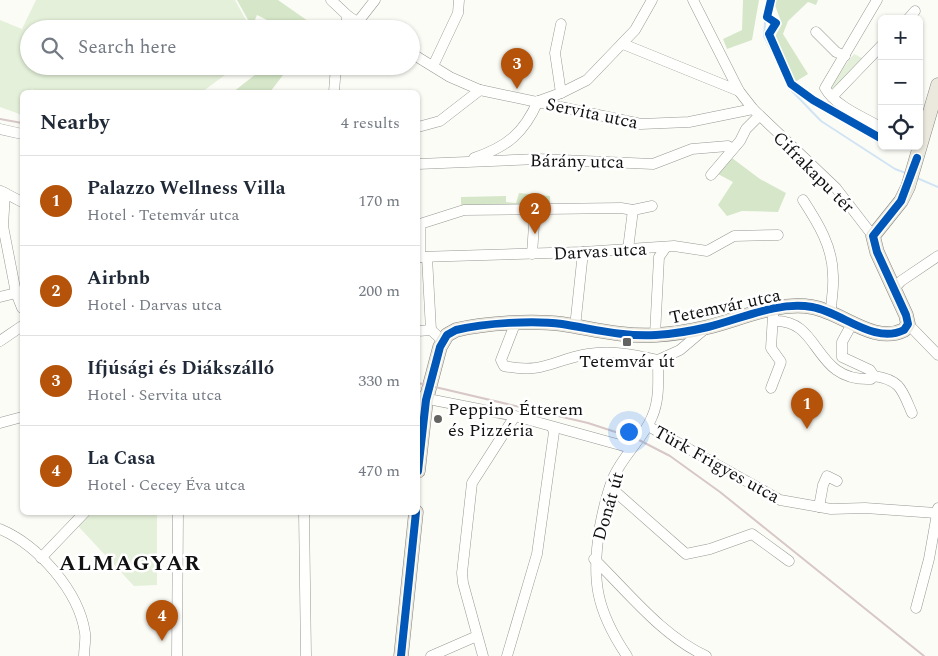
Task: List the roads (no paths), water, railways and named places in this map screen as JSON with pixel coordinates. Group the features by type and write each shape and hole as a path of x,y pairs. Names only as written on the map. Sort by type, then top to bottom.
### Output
{"main road":[{"path":"923,130 938,85"},
{"path":"908,324 906,315 893,290 874,243 873,236 901,201 914,169 917,150"},
{"name":"Tetemvár utca","path":"443,341 451,333 462,329 548,323 631,336 655,335 773,315 794,306 811,307 831,312 882,334 899,332 908,324"},
{"path":"420,434 422,398 443,341"},
{"path":"400,656 416,515"}],"street":[{"path":"331,0 353,20"},
{"path":"359,20 375,0"},
{"path":"433,66 458,13 459,0"},
{"path":"466,161 499,146 519,133 529,120 538,101 561,93 587,80 635,30 652,0"},
{"name":"Cifrakapu tér","path":"693,0 739,91 758,115 836,188 873,236"},
{"path":"877,0 825,88 832,97 878,126"},
{"path":"347,20 348,16"},
{"path":"561,24 555,52 561,93"},
{"path":"816,32 836,52 845,56"},
{"path":"623,44 739,91"},
{"path":"832,97 878,49"},
{"name":"Servita utca","path":"420,58 480,90 641,124 689,122 758,115"},
{"path":"334,90 335,75"},
{"path":"420,126 440,121 480,90"},
{"path":"711,175 740,141 746,129 758,115"},
{"path":"0,128 20,133"},
{"name":"Bárány utca","path":"420,164 466,161 576,160 653,164 692,149 728,146 732,149"},
{"path":"20,201 2,192 3,226 16,293 20,303"},
{"path":"803,200 822,228 831,256 833,276 831,312"},
{"path":"443,341 431,330 420,224 464,210 621,208 633,210 652,206"},
{"path":"532,254 535,210"},
{"path":"628,249 633,210"},
{"name":"Darvas utca","path":"422,257 583,252 666,247 688,247 707,251 734,236 778,235"},
{"path":"655,335 660,258 666,247"},
{"path":"575,327 583,252"},
{"path":"893,290 902,281 938,256"},
{"path":"0,297 16,293"},
{"path":"773,315 799,326 811,339 821,357 833,369 863,380 871,379 874,376 888,378 899,385 912,413"},
{"name":"Tetemvár utca","path":"771,388 781,362 771,348 773,315"},
{"path":"852,322 842,342 842,357 870,370 874,376"},
{"path":"516,324 501,360 504,366 531,370 548,367 575,357 615,352 658,360"},
{"path":"908,324 938,355"},
{"path":"0,341 20,327"},
{"name":"Tetemvár utca","path":"658,360 680,350 707,327"},
{"path":"420,331 431,330"},
{"name":"Donát út","path":"626,656 607,625 602,610 596,584 594,558 610,487 631,448 648,426 654,410 658,391 658,360"},
{"path":"422,398 515,416 631,448"},
{"path":"483,656 462,573 472,483 515,416"},
{"path":"0,423 20,418"},
{"name":"Türk Frigyes utca","path":"648,426 780,500 819,507 937,510"},
{"path":"507,656 536,554 554,432 552,427"},
{"path":"819,507 823,485 827,476 837,481"},
{"path":"610,487 686,554 710,549 752,534 789,561"},
{"path":"916,608 929,559 937,510"},
{"path":"42,558 82,515"},
{"path":"177,656 178,515"},
{"path":"304,515 306,656"},
{"path":"0,529 10,533 42,558 61,578 74,600 84,632 84,656"},
{"path":"594,558 661,625 687,647 706,656"},
{"path":"929,559 938,565"},
{"path":"431,656 477,636"}],"waterway":[{"path":"767,0 764,36 792,91 821,121 895,169 906,173"},
{"path":"917,178 938,187"}],"railway":[{"path":"0,119 20,123"},
{"path":"420,383 588,423 637,439 670,456 720,492 924,656"}],"place":[{"name":"Ifjúsági és Diákszálló","path":"517,89"},
{"name":"Airbnb","path":"535,234"},
{"name":"Tetemvár út","path":"627,342"},
{"name":"Peppino Étterem és Pizzéria","path":"438,419"},
{"name":"Palazzo Wellness Villa","path":"807,429"},
{"name":"La Casa","path":"162,641"}],"district":[{"name":"ALMAGYAR","path":"130,562"}]}
